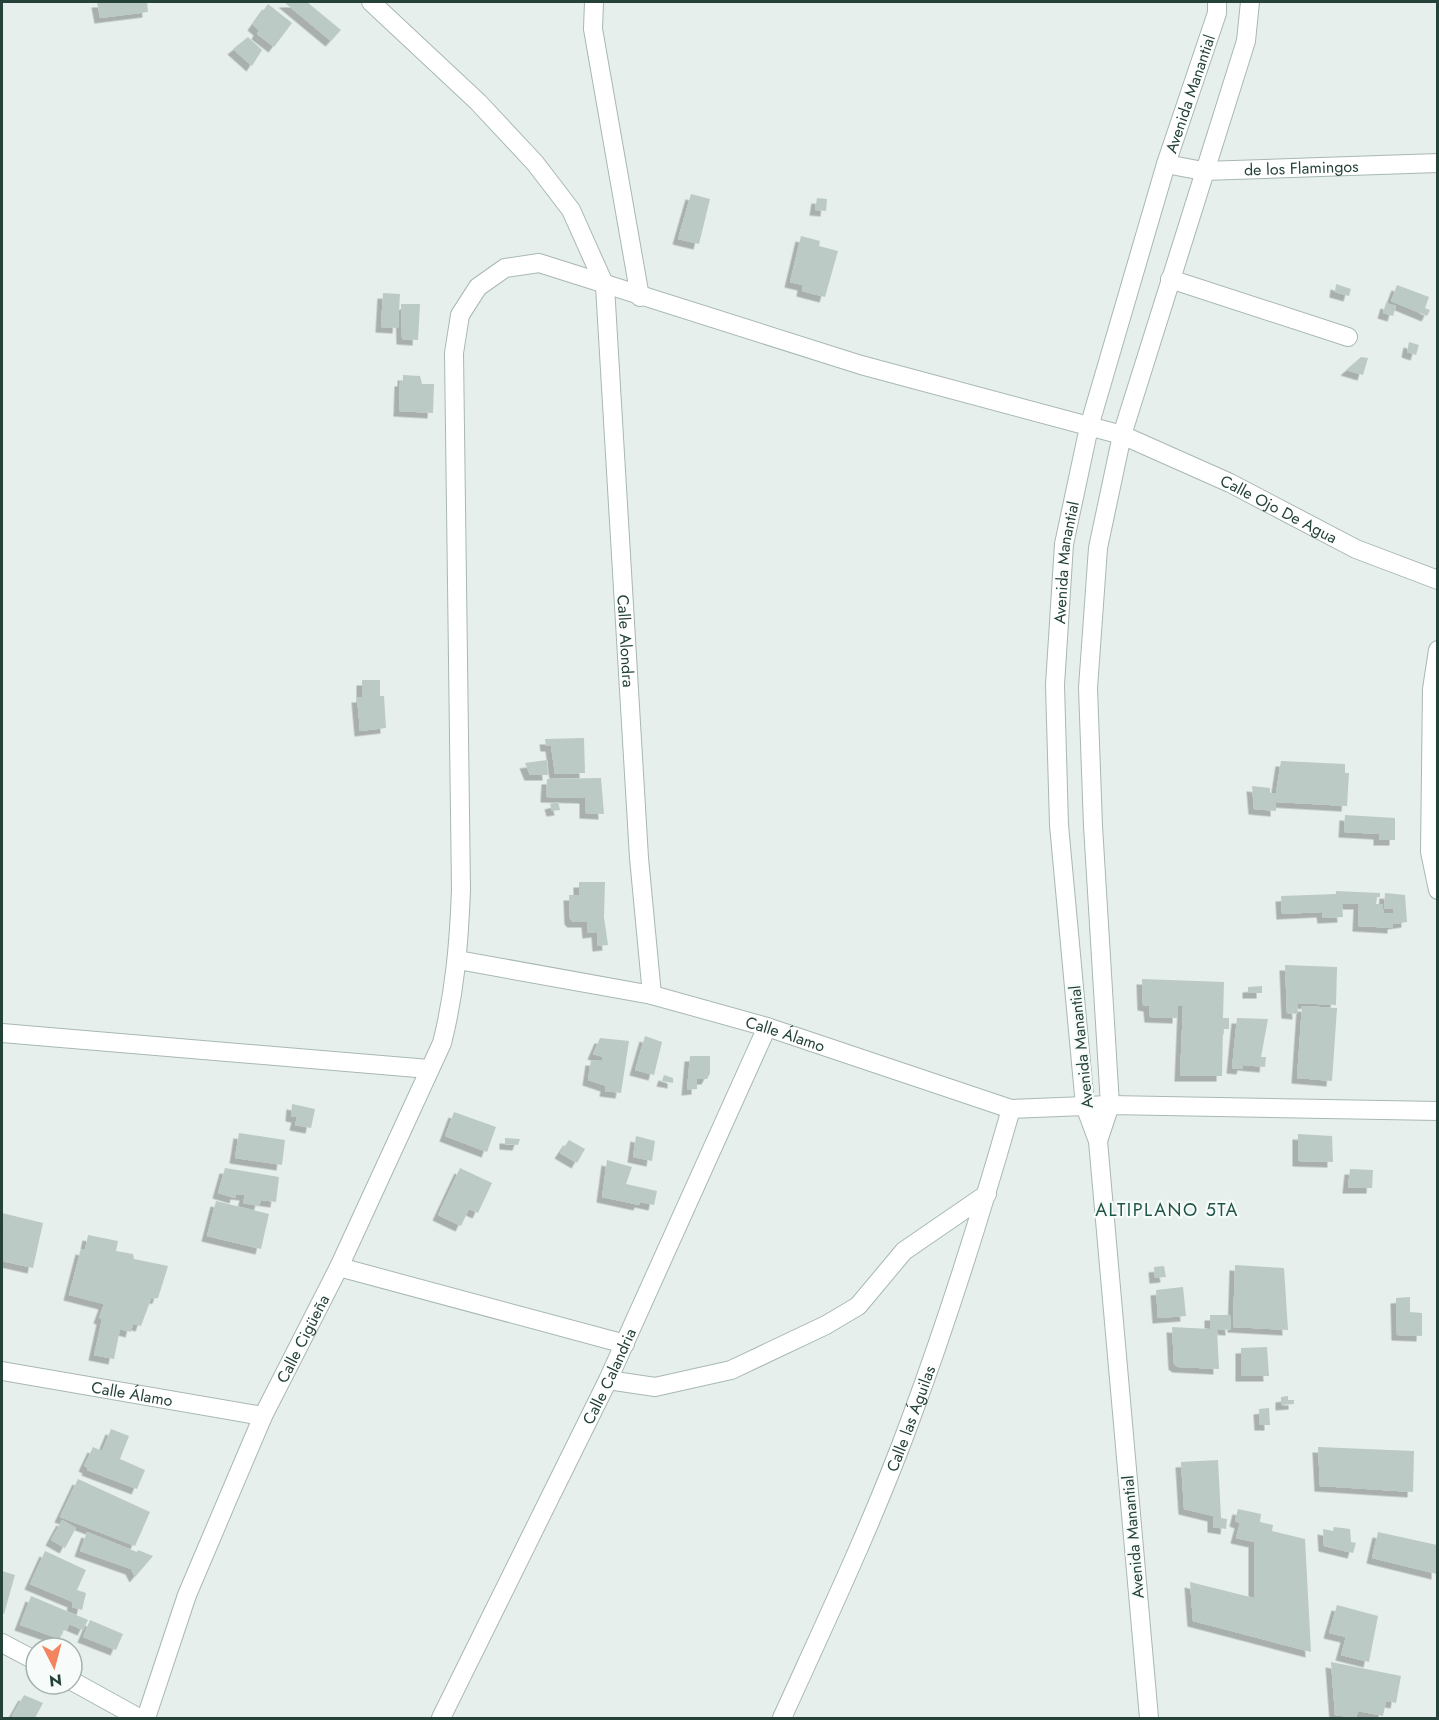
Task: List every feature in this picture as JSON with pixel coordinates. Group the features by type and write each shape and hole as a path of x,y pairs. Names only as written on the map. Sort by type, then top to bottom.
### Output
{"street":[{"path":"371,2 478,102 535,163 571,210 605,286"},
{"path":"594,2 593,29 640,297"},
{"name":"Avenida Manantial","path":"1149,1719 1098,1141 1085,1106 1059,825 1055,685 1064,544 1089,427 1166,164 1217,13 1217,2"},
{"name":"Avenida Manantial","path":"1098,1141 1110,1105 1093,826 1088,688 1098,548 1122,435 1203,171 1246,41 1250,2"},
{"name":"de los Flamingos","path":"1166,164 1203,171 1437,163"},
{"name":"Calle Cigüeña","path":"146,1719 187,1595 263,1416 339,1267 442,1043 452,1006 458,960 461,890 457,758 458,505 454,353 460,315 478,287 505,268 539,263 605,286"},
{"path":"1170,279 1348,337"},
{"name":"Calle Ojo De Agua","path":"605,286 861,365 1122,435 1230,483 1356,549 1437,579"},
{"name":"Calle Alondra","path":"605,286 639,858 652,995"},
{"path":"1437,650 1432,689 1430,852 1437,890"},
{"name":"Calle Álamo","path":"458,960 652,995 767,1027 1011,1109 1110,1105 1437,1111"},
{"name":"Calle Calandria","path":"441,1719 625,1344 767,1027"},
{"path":"2,1033 429,1069"},
{"name":"Calle las Águilas","path":"782,1719 910,1422 987,1194 1011,1109"},
{"path":"608,1380 655,1387 731,1370 826,1325 858,1306 904,1251 987,1194"},
{"path":"339,1267 625,1344"},
{"name":"Calle Álamo","path":"2,1371 263,1416"},
{"path":"2,1643 24,1655"},
{"path":"84,1688 139,1719"}],"building":[{"path":"97,2 147,2 148,12 100,18"},
{"path":"284,2 307,2 341,30 331,41"},
{"path":"268,4 292,23 274,47 257,34 259,30 253,25"},
{"path":"248,37 262,50 252,66 233,49"},
{"path":"691,194 710,199 699,244 678,239"},
{"path":"817,198 827,199 826,211 815,210"},
{"path":"801,236 820,241 819,246 838,251 825,297 802,291 803,285 790,282"},
{"path":"1336,284 1351,289 1349,296 1335,292"},
{"path":"1397,285 1429,297 1425,308 1430,310 1427,316 1391,301"},
{"path":"383,293 400,294 398,328 381,327"},
{"path":"1386,303 1396,306 1393,316 1383,313"},
{"path":"401,304 420,304 418,340 402,339"},
{"path":"1409,342 1419,345 1416,355 1407,352"},
{"path":"1361,357 1368,358 1363,375 1346,370"},
{"path":"403,375 420,376 422,384 434,384 433,413 399,411 400,381 403,381"},
{"path":"362,680 380,680 380,696 384,696 386,728 360,731 357,697 362,697"},
{"path":"584,738 585,773 555,774 551,746 546,746 545,739"},
{"path":"547,760 548,775 530,775 525,763"},
{"path":"1281,761 1345,764 1345,773 1349,773 1347,806 1276,802 1276,811 1254,809 1252,786 1270,788 1270,793 1276,793"},
{"path":"601,778 604,814 585,813 585,798 546,797 547,779"},
{"path":"558,802 560,810 552,811 550,804"},
{"path":"1345,815 1395,818 1395,840 1379,840 1379,834 1344,832"},
{"path":"579,882 605,882 604,917 608,945 598,946 597,932 588,933 587,922 573,922 570,919 569,895 579,895"},
{"path":"1336,891 1380,893 1376,904 1382,904 1384,913 1393,914 1393,909 1384,909 1385,893 1405,895 1407,922 1393,924 1393,928 1358,926 1359,904 1342,904 1343,917 1323,918 1322,912 1282,914 1281,896 1336,894"},
{"path":"1285,965 1337,967 1336,1005 1297,1003 1298,1014 1287,1013"},
{"path":"1142,979 1224,982 1223,1018 1229,1018 1229,1029 1223,1029 1222,1076 1180,1076 1183,1006 1178,1006 1178,1018 1150,1017 1149,1006 1143,1005"},
{"path":"1262,986 1262,993 1248,993 1248,987"},
{"path":"1302,1006 1337,1008 1332,1081 1297,1078"},
{"path":"1237,1018 1268,1019 1261,1057 1266,1057 1265,1067 1243,1065 1242,1069 1232,1068"},
{"path":"645,1036 662,1042 654,1075 635,1070"},
{"path":"600,1038 629,1041 621,1093 605,1091 606,1086 588,1080 591,1060 602,1061 603,1057 593,1054"},
{"path":"690,1056 710,1056 710,1073 707,1079 697,1079 697,1089 687,1090"},
{"path":"664,1075 673,1078 673,1083 662,1081"},
{"path":"292,1104 315,1109 311,1128 295,1125 297,1117 291,1116"},
{"path":"454,1112 496,1127 487,1152 445,1136"},
{"path":"239,1133 285,1140 282,1165 235,1158"},
{"path":"1298,1134 1332,1136 1333,1162 1298,1161"},
{"path":"636,1136 655,1141 652,1161 633,1157"},
{"path":"505,1138 520,1139 518,1145 505,1144"},
{"path":"569,1140 585,1149 577,1163 560,1153"},
{"path":"607,1160 632,1167 626,1184 657,1191 654,1205 640,1202 639,1205 602,1197"},
{"path":"225,1168 279,1177 276,1202 261,1200 259,1206 243,1203 245,1195 236,1194 235,1198 218,1193"},
{"path":"460,1168 492,1183 478,1213 469,1209 461,1226 438,1215"},
{"path":"1350,1169 1373,1170 1372,1188 1348,1188"},
{"path":"216,1201 269,1214 261,1249 207,1236"},
{"path":"2,1213 43,1223 33,1268 2,1261 4,1231 2,1231"},
{"path":"88,1235 118,1241 116,1251 133,1254 134,1259 168,1266 158,1298 151,1299 141,1326 133,1324 131,1332 120,1329 114,1359 94,1355 102,1319 99,1318 104,1304 69,1295 81,1249 85,1250"},
{"path":"1235,1265 1284,1268 1288,1330 1233,1327"},
{"path":"1164,1266 1166,1277 1155,1278 1154,1267"},
{"path":"1183,1287 1186,1316 1158,1318 1156,1290"},
{"path":"1410,1297 1410,1312 1422,1313 1422,1336 1397,1335 1396,1298"},
{"path":"1210,1315 1230,1315 1231,1330 1217,1329 1219,1369 1178,1367 1174,1364 1172,1327 1210,1329"},
{"path":"1267,1347 1269,1376 1241,1376 1241,1348"},
{"path":"1288,1396 1288,1400 1294,1400 1294,1404 1281,1405 1281,1397"},
{"path":"1269,1408 1270,1425 1260,1425 1259,1409"},
{"path":"111,1429 129,1436 120,1459 145,1470 137,1489 87,1470 88,1468 84,1466 93,1447 102,1451"},
{"path":"1318,1447 1414,1451 1413,1492 1320,1486"},
{"path":"1218,1460 1221,1518 1227,1519 1226,1529 1213,1527 1213,1516 1184,1509 1181,1462"},
{"path":"78,1479 150,1512 135,1546 60,1517"},
{"path":"1238,1509 1261,1514 1260,1522 1273,1525 1272,1531 1305,1539 1311,1652 1193,1621 1190,1582 1254,1598 1254,1542 1236,1538 1240,1523 1235,1521"},
{"path":"62,1520 76,1528 65,1548 51,1540"},
{"path":"1334,1527 1350,1529 1351,1542 1356,1543 1353,1553 1324,1546 1323,1529 1333,1531"},
{"path":"87,1532 153,1556 135,1577 131,1569 80,1551"},
{"path":"1378,1532 1437,1545 1437,1574 1372,1558"},
{"path":"45,1551 86,1570 77,1590 86,1593 82,1610 72,1607 73,1602 30,1584"},
{"path":"2,1571 15,1575 4,1614 2,1613"},
{"path":"31,1596 88,1620 83,1630 69,1624 67,1630 63,1628 61,1636 51,1636 20,1625"},
{"path":"1337,1605 1378,1616 1369,1662 1341,1655 1346,1637 1329,1633"},
{"path":"90,1620 123,1634 116,1650 83,1636"},
{"path":"1331,1662 1401,1676 1396,1703 1386,1701 1383,1716 1358,1711 1356,1718 1335,1715"},
{"path":"24,1695 43,1703 35,1718 12,1716"}],"district":[{"name":"ALTIPLANO 5TA","path":"1167,1210"}]}
